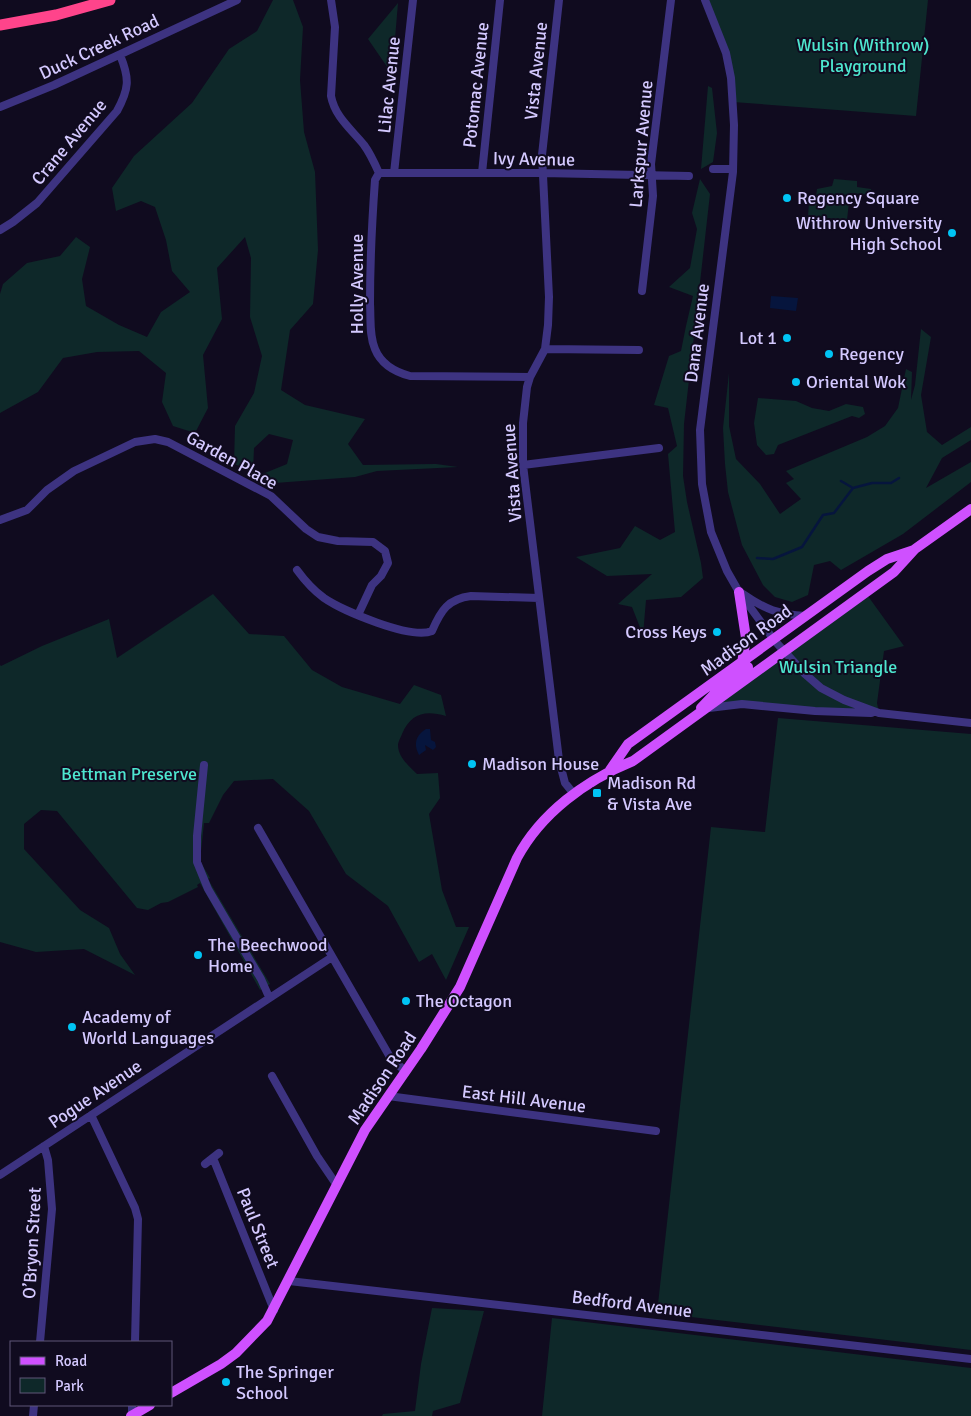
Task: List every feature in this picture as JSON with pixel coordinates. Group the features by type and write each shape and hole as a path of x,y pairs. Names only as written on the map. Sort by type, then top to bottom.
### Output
{"highway":[{"path":"0,25 56,15 110,0"}],"main road":[{"name":"Madison Road","path":"172,1392 205,1374 236,1353 267,1321 365,1130 460,987 523,846 548,816 574,794 609,771 633,761 709,708 894,572 914,549 971,509"},
{"name":"Madison Road","path":"609,771 628,744 874,567 887,559 914,549"},
{"path":"739,592 746,638 742,663"},
{"path":"685,725 721,687 772,649 774,640"},
{"path":"130,1413 148,1406"}],"street":[{"name":"Duck Creek Road","path":"0,107 54,86 237,0"},
{"path":"332,0 336,27 332,102 351,132 364,145 378,173"},
{"name":"Lilac Avenue","path":"394,173 413,0"},
{"name":"Potomac Avenue","path":"482,174 500,0"},
{"name":"Vista Avenue","path":"559,0 542,155 549,297 547,340 545,349 530,377 524,401 522,423 523,465 561,768 565,783 574,794"},
{"name":"Dana Avenue","path":"705,0 726,53 731,78 734,125 733,169 700,430 702,484 706,513 719,552 739,592 774,640 805,674 821,688 844,700 879,713"},
{"path":"671,4 680,9"},
{"name":"Larkspur Avenue","path":"642,292 653,196 651,164 671,4"},
{"name":"Crane Avenue","path":"0,230 37,203 117,111 122,102 128,81 127,71 120,55"},
{"path":"713,168 733,169"},
{"name":"Ivy Avenue","path":"378,173 542,173 690,176"},
{"name":"Holly Avenue","path":"378,173 375,180 370,273 371,338 378,356 389,367 410,376 530,377"},
{"path":"545,349 639,350"},
{"name":"Garden Place","path":"0,520 27,510 47,490 74,471 135,442 155,439 168,442 271,496 306,529 318,537 338,541 373,542 385,551 388,563 381,576 372,585 358,615"},
{"path":"523,465 659,448"},
{"path":"297,570 313,589 325,599 358,615 414,633 426,633 432,630 444,609 460,597 539,598"},
{"path":"739,592 762,607 782,614 806,616"},
{"path":"709,708 742,704 879,713 971,723"},
{"path":"204,765 197,836 197,862 208,889 261,979 269,997"},
{"path":"258,828 390,1057 405,1071"},
{"name":"Pogue Avenue","path":"0,1175 332,956"},
{"path":"272,1076 317,1156 336,1184"},
{"name":"East Hill Avenue","path":"388,1096 656,1131"},
{"path":"91,1115 135,1208 138,1219 134,1341"},
{"name":"O’Bryon Street","path":"40,1341 52,1209 48,1160 44,1146"},
{"name":"Paul Street","path":"204,1164 216,1156 274,1310"},
{"name":"Bedford Avenue","path":"289,1281 971,1360"}],"green space":[{"path":"273,0 293,0 303,27 300,80 304,132 315,172 318,250 313,304 290,330 281,390 305,405 365,419 348,444 363,465 436,464 458,467 377,471 355,477 275,483 260,475 287,464 293,440 269,434 254,448 253,471 234,464 235,426 254,393 262,356 250,317 251,258 245,237 217,268 222,319 203,355 208,408 195,433 173,426 162,402 166,373 139,351 97,352 63,358 38,392 0,413 0,294 3,284 27,263 60,256 76,237 90,247 82,279 86,306 119,325 147,337 161,312 190,292 172,271 166,240 155,207 141,201 116,211 112,188 134,156 192,103 229,49 257,31"},
{"name":"Wulsin (Withrow) Playground","path":"705,0 928,0 916,116 733,102 731,78"},
{"path":"398,3 392,74 368,39"},
{"path":"708,86 712,88 717,133 713,162 701,169"},
{"path":"700,179 710,194 684,424 683,476 703,578 681,597 646,600 643,635 632,607 618,604 652,574 607,576 576,557 620,548 635,526 660,540 675,532 668,454 677,446 668,408 654,405 669,356 681,351 693,296 669,287 690,268 697,229 692,213"},
{"path":"834,179 857,181 857,187 871,189 872,195 850,193 847,220 808,216 809,203 816,197 817,189 832,186"},
{"path":"921,329 931,337 921,395 927,432 942,445 971,427 971,440 942,458 926,488 971,462 971,482 903,534 841,570 830,561 814,565 808,595 792,602 775,597 763,585 742,545 728,492 723,428 729,373 729,426 736,459 760,484 780,514 801,499 786,483 794,479 786,471 867,437 885,426 898,408 906,369 912,372 911,400 915,385"},
{"path":"758,398 796,401 812,408 829,411 846,404 863,407 865,414 859,418 852,416 778,445 774,454 766,455 757,445 754,423"},
{"name":"Wulsin Triangle","path":"865,592 904,646 884,651 877,703 879,713 742,704 709,708"},
{"name":"Bettman Preserve","path":"213,594 249,634 284,636 312,670 342,687 400,704 414,685 441,695 446,716 432,713 414,717 406,727 398,749 407,764 417,774 438,773 440,798 429,814 442,890 456,927 469,927 446,980 432,954 419,962 388,906 346,874 309,811 273,779 234,781 223,795 209,823 204,823 200,861 210,878 208,879 270,984 260,990 200,883 197,885 198,887 148,910 137,908 57,811 41,810 24,824 24,849 80,910 109,928 120,954 135,975 84,949 36,952 0,942 0,665 109,619 117,658"},
{"path":"778,718 971,734 971,1350 657,1313 711,827 765,832"},
{"path":"432,1308 484,1311 460,1403 433,1411 432,1416 382,1416 383,1414 415,1411 421,1364"},
{"path":"552,1318 971,1368 971,1416 542,1416"}],"water":[{"path":"771,296 798,298 796,311 770,308"},
{"path":"426,729 430,729 431,740 435,742 436,747 433,750 425,745 426,750 419,755 416,747 417,740"}],"waterway":[{"path":"757,558 773,559 802,547 823,515 834,513 853,488 872,483 891,483 899,478"},
{"path":"841,481 853,488"}],"place":[{"name":"Regency Square","path":"787,198"},
{"name":"Withrow University High School","path":"952,233"},
{"name":"Lot 1","path":"787,338"},
{"name":"Regency","path":"829,354"},
{"name":"Oriental Wok","path":"796,382"},
{"name":"Cross Keys","path":"717,632"},
{"name":"Madison House","path":"472,764"},
{"name":"Madison Rd & Vista Ave","path":"597,793"},
{"name":"The Beechwood Home","path":"198,955"},
{"name":"The Octagon","path":"406,1001"},
{"name":"Academy of World Languages","path":"72,1027"},
{"name":"The Springer School","path":"226,1382"}]}
